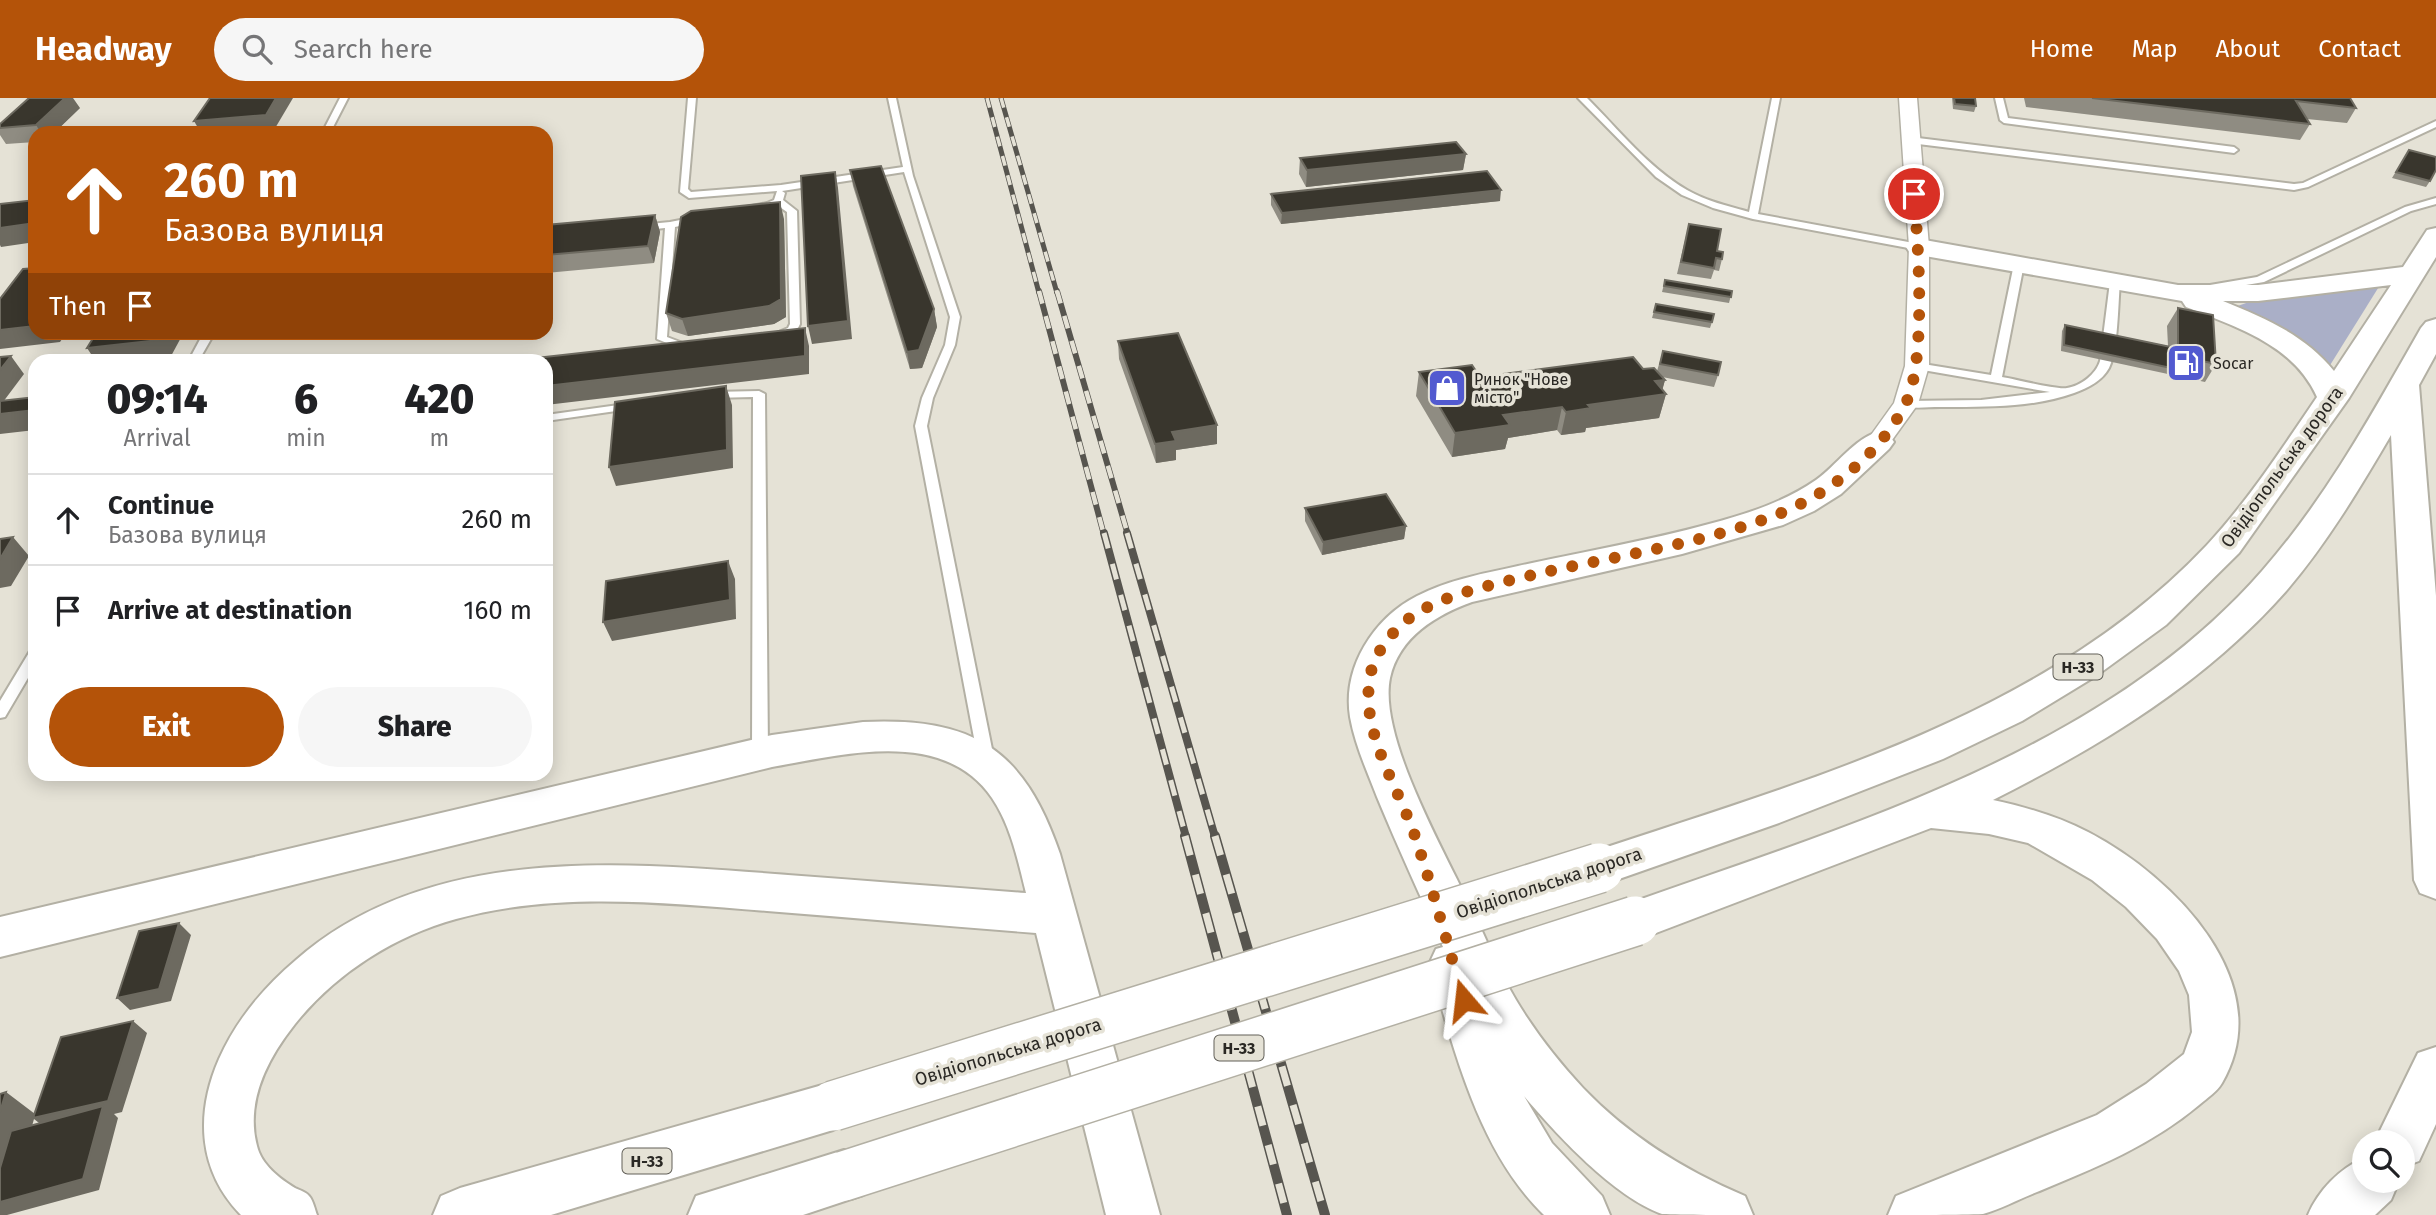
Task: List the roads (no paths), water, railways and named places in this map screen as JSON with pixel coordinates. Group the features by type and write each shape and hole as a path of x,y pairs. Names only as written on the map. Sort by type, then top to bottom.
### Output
{"main road":[{"name":"Овідіопольська дорога","path":"460,1215 833,1106 1600,868 1909,756 2017,704 2067,675 2152,614 2217,555 2241,527 2333,398 2436,236"},
{"path":"1919,247 2178,293 2258,293 2412,274"},
{"path":"2178,293 2245,321 2290,345 2312,362 2327,380 2333,398"},
{"name":"Н-33","path":"715,1215 844,1176 1635,920 1925,812 2014,771 2121,710 2244,613 2298,552 2334,500 2436,328"},
{"path":"2404,384 2436,880"},
{"path":"1726,1215 1662,1186 1582,1123 1538,1076 1498,1015 1415,835 1377,744 1369,706 1371,671 1388,637 1421,611 1468,590 1681,541 1771,517 1815,496 1849,474 1878,442"},
{"path":"0,937 760,754 870,736 907,736 956,748 987,764 1010,791 1028,824 1055,915 1124,1200"},
{"path":"1915,1215 2127,1129 2203,1068 2216,1039 2214,999 2203,967 2148,899 2111,869 2079,848 2045,832 2003,818 1966,812 1925,812"},
{"path":"1415,835 1494,1094 1522,1146 1567,1202 1583,1215"},
{"path":"290,1215 264,1203 233,1161 226,1128 231,1094 244,1058 266,1022 301,983 332,957 369,935 432,906 495,891 578,882 652,883 1055,915"},
{"path":"2406,1130 2436,1070"},
{"path":"2334,1215 2359,1193"}],"street":[{"path":"1878,442 1906,404 1917,366 1919,247 1908,98"}],"lane":[{"path":"330,126 344,98"},
{"path":"692,98 683,190 699,196 781,188 908,169"},
{"path":"892,98 908,169 955,317 955,333 923,407 922,426 987,764"},
{"path":"1582,98 1658,175 1695,197 1753,216 1919,247"},
{"path":"1753,216 1776,98"},
{"path":"1999,98 2004,120 2234,150"},
{"path":"1910,140 2294,187 2305,185 2434,124"},
{"path":"778,201 781,188"},
{"path":"553,236 670,225 770,205 778,201"},
{"path":"771,336 792,330 795,324 792,211 778,201"},
{"path":"2178,293 2260,280 2407,209 2436,201"},
{"path":"670,225 662,339 680,348 693,346"},
{"path":"1996,379 2019,264"},
{"path":"1906,404 2036,399 2071,392 2103,369 2115,282"},
{"path":"1917,366 2071,392"},
{"path":"692,397 732,392 759,394 760,754"},
{"path":"553,417 652,403"},
{"path":"0,713 28,666"}],"railway":[{"path":"987,98 1039,293"},
{"path":"1001,98 1057,293"},
{"path":"1039,291 1104,535"},
{"path":"1057,291 1128,535"},
{"path":"1104,533 1186,837"},
{"path":"1127,533 1215,837"},
{"path":"1185,836 1287,1215"},
{"path":"1215,836 1325,1215"}],"place":[{"name":"Socar","path":"2186,363"},
{"name":"Ринок \"Нове місто\"","path":"1447,388"}]}
